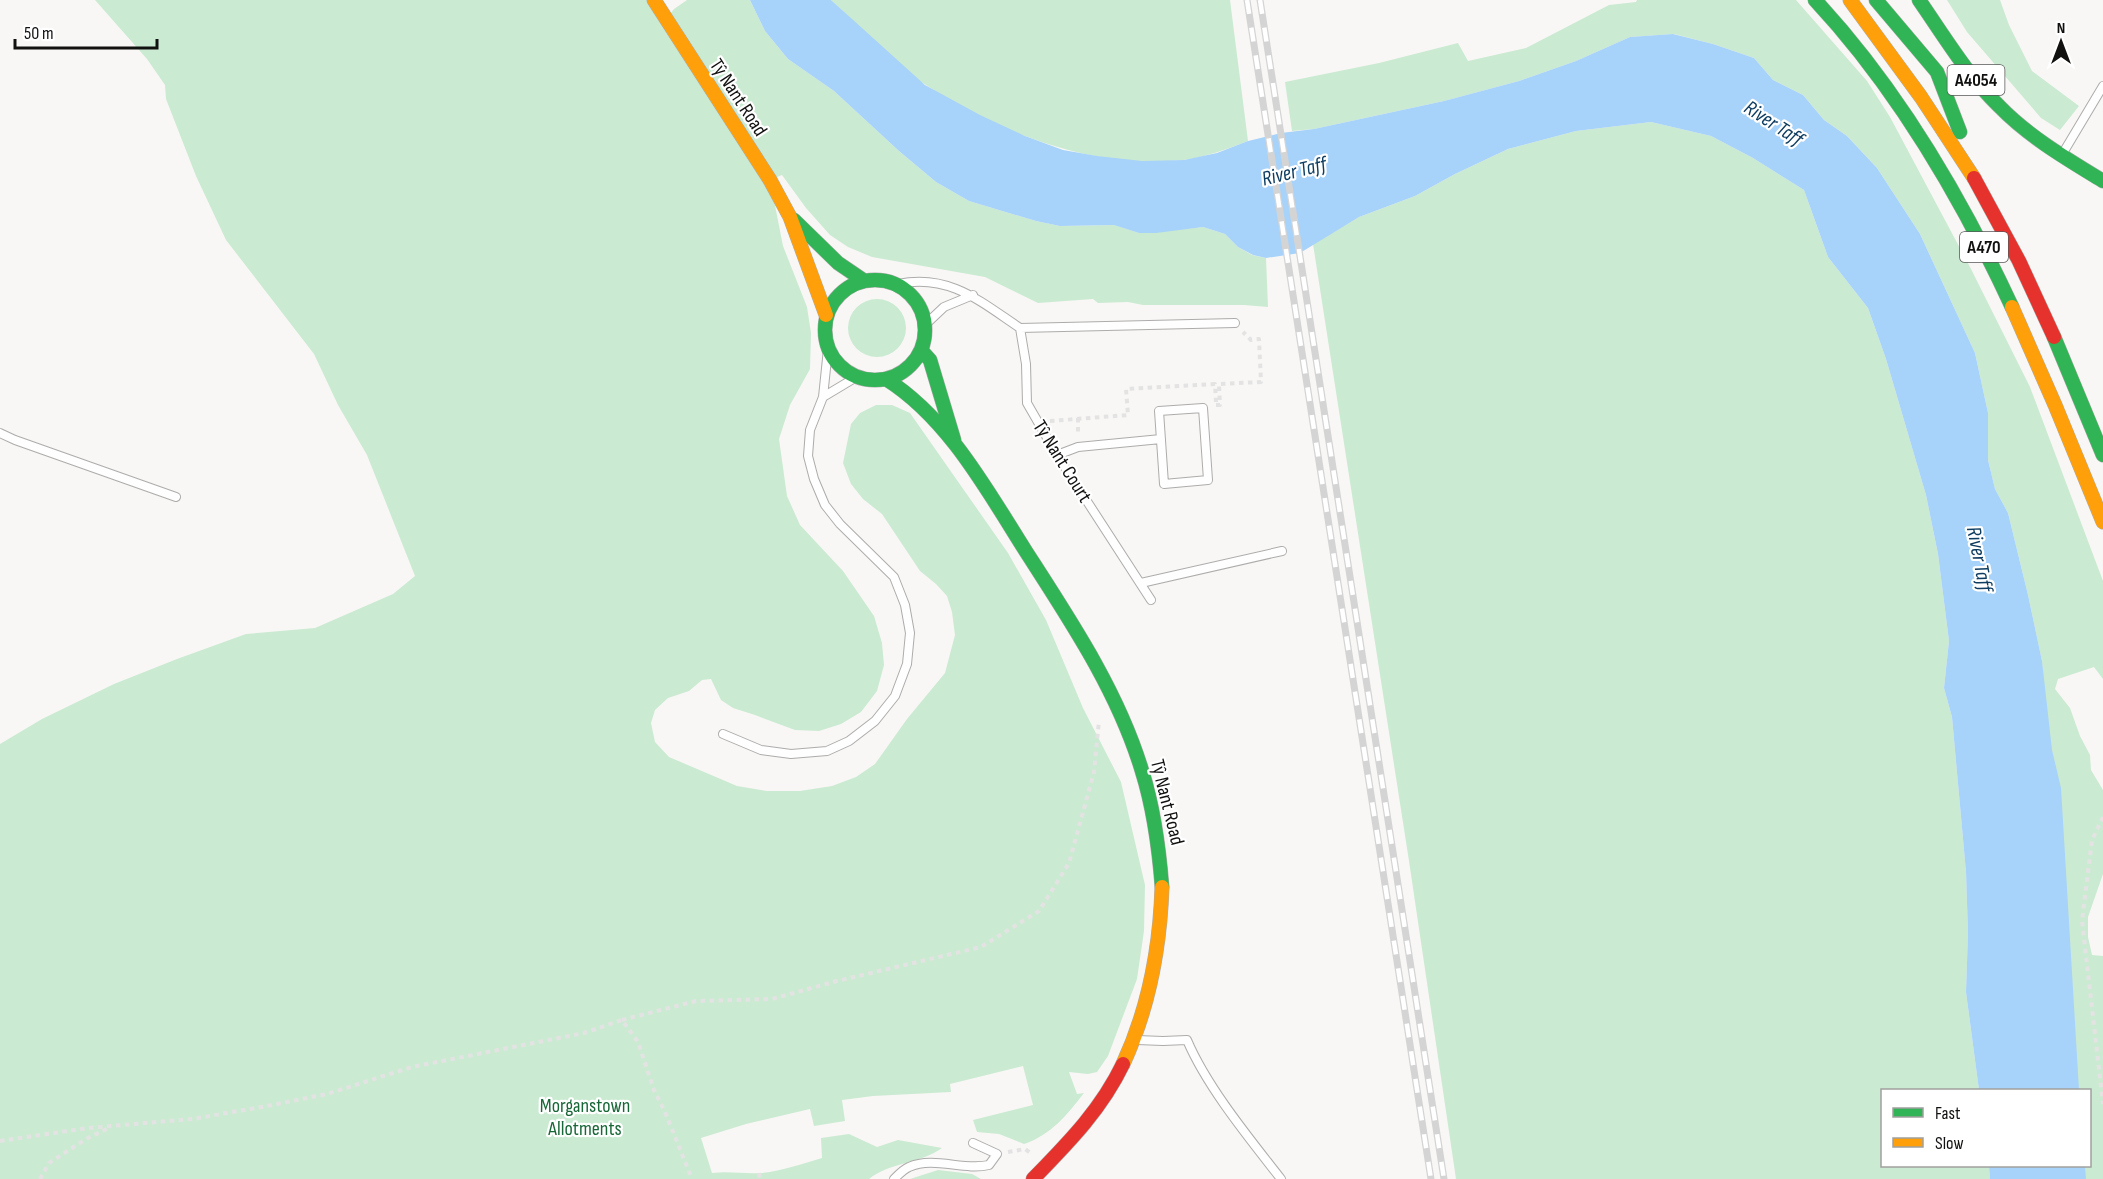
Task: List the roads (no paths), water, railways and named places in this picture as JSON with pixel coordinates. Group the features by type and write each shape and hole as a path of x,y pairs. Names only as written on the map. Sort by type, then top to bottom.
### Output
{"main road":[{"name":"Tŷ Nant Road","path":"654,0 770,180 790,217 826,315 825,332 828,349 837,364 852,375 868,380 886,379 909,394 956,445 1072,620 1106,683 1150,792 1161,848 1164,897 1158,954 1150,991 1134,1039 1115,1080 1090,1119 1033,1179"},
{"name":"A470","path":"1815,0 1903,110 1978,236 2020,321 2103,522"},
{"name":"A470","path":"1850,0 1930,109 1985,196 2036,297 2103,455"},
{"path":"1876,0 1937,72 1985,196"},
{"name":"A4054","path":"1919,0 1971,75 2012,118 2061,155 2103,181"},
{"name":"Tŷ Nant Road","path":"790,217 838,263 863,280 881,279 898,284"},
{"path":"826,315 834,299 847,287 863,280"},
{"path":"886,379 902,373 917,358 925,342 926,324 921,307 910,293 898,284"},
{"name":"Tŷ Nant Road","path":"921,350 930,360 956,445"}],"lane":[{"path":"2061,155 2103,87"},
{"path":"898,284 915,280 944,285 973,294 1020,328 1237,325"},
{"path":"926,324 944,307 973,294"},
{"name":"Tŷ Nant Court","path":"1020,328 1026,364 1027,403 1057,455 1151,600"},
{"path":"723,734 761,750 791,754 827,751 849,741 875,721 896,696 907,664 910,633 905,605 894,577 840,524 825,505 814,479 808,456 810,430 823,397 828,349"},
{"path":"823,397 858,376"},
{"path":"1203,408 1208,480 1164,484 1161,439 1160,411 1203,408"},
{"path":"0,433 176,497"},
{"path":"1057,455 1078,447 1161,439"},
{"path":"1141,582 1282,551"},
{"path":"1134,1039 1187,1040 1196,1060 1281,1179"},
{"path":"894,1179 908,1167 936,1163 978,1167 989,1165 997,1154 973,1143"}],"water":[{"name":"River Taff","path":"750,0 831,0 925,85 980,115 1025,136 1063,150 1142,161 1184,160 1217,153 1248,141 1281,133 1314,129 1444,101 1519,81 1576,61 1630,37 1673,34 1713,44 1754,58 1773,80 1803,95 1824,120 1847,136 1877,168 1920,234 1975,353 1988,413 1988,460 1995,489 2008,513 2028,595 2042,661 2052,750 2061,788 2079,1089 1979,1089 1966,992 1968,933 1966,872 1952,717 1944,688 1949,641 1938,554 1926,495 1886,359 1868,308 1828,257 1804,190 1753,158 1711,136 1651,122 1576,131 1508,149 1415,196 1359,217 1300,253 1266,258 1253,255 1238,247 1225,234 1203,227 1139,233 1114,225 1060,226 969,201 936,182 834,91 788,59 765,31"},
{"path":"1989,1167 2085,1167 2086,1179 1990,1179"}],"railway":[{"path":"1247,0 1431,1179"},
{"path":"1260,0 1444,1179"}],"park label":[{"name":"Morganstown Allotments","path":"585,1116"}]}
